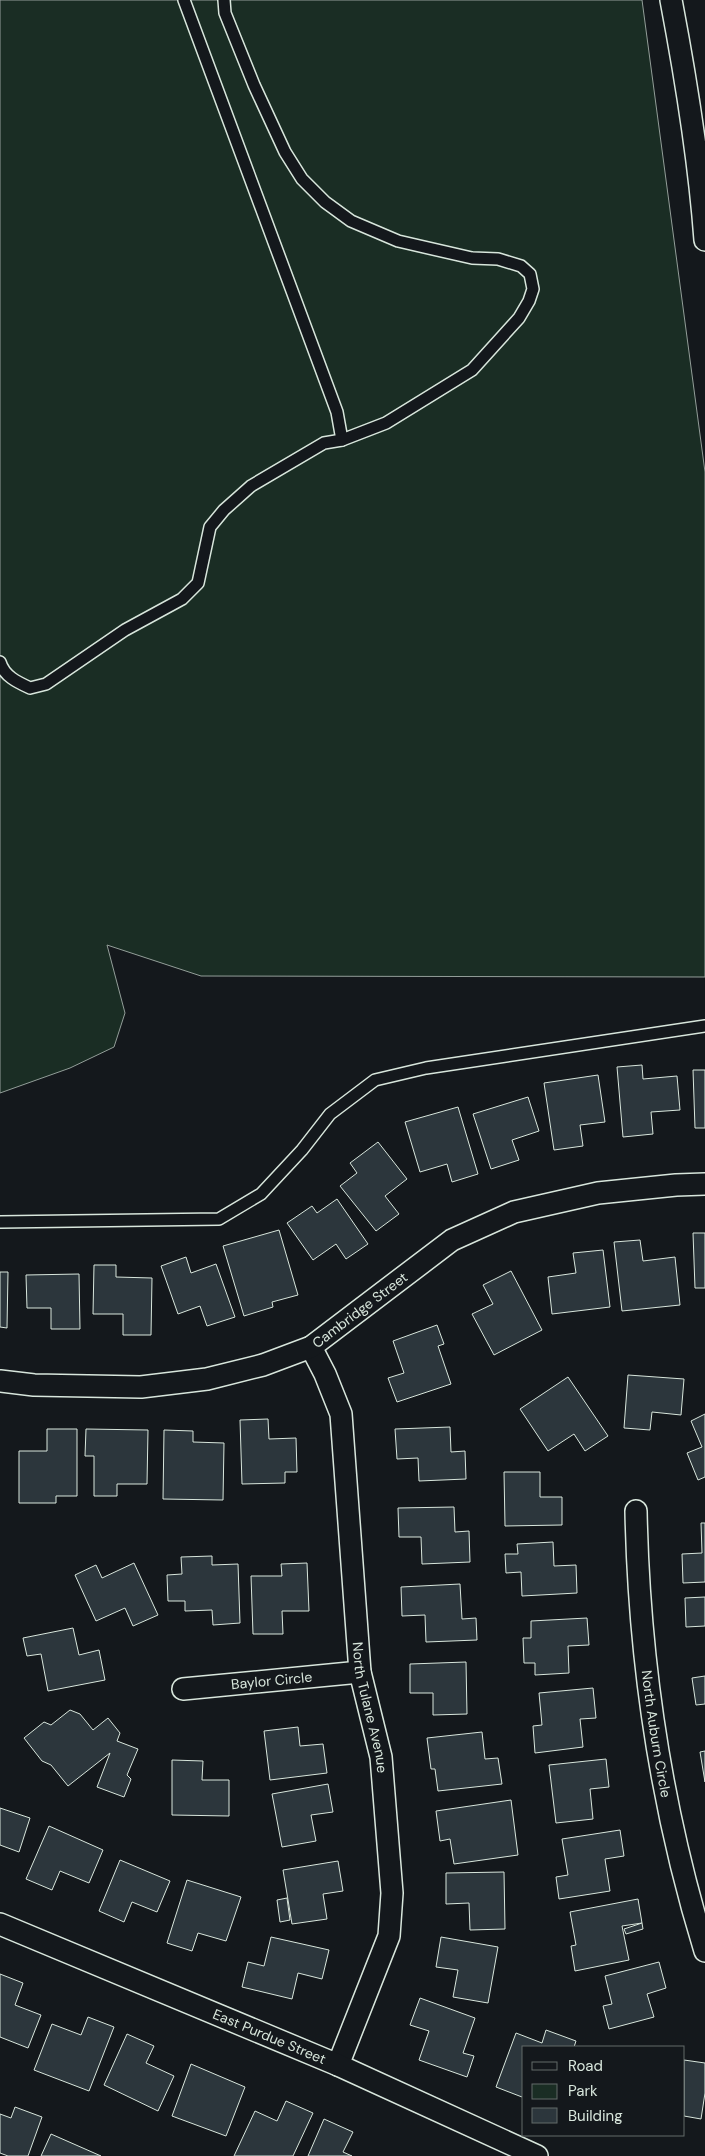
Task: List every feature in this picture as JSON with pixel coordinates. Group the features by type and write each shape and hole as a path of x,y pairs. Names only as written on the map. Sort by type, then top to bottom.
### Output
{"street":[{"path":"671,0 682,56 701,189 705,240"},
{"name":"Cambridge Street","path":"0,1381 34,1385 141,1387 207,1379 263,1366 311,1347 452,1240 514,1212 598,1193 705,1184"},
{"name":"North Tulane Avenue","path":"311,1347 326,1374 341,1414 360,1672 380,1757 392,1893 389,1936 338,2065"},
{"name":"North Auburn Circle","path":"636,1510 637,1569 649,1700 673,1836 705,1951"},
{"name":"Baylor Circle","path":"183,1689 360,1672"},
{"name":"East Purdue Street","path":"0,1924 338,2065 537,2156"}],"lane":[{"path":"184,0 337,412 342,440"},
{"path":"0,662 2,670 14,680 30,688 46,684 125,630 182,599 198,583 210,527 224,510 251,486 324,444 342,440 386,423 472,370 503,338 529,301 533,289 530,274 521,266 498,259 472,258 398,241 352,221 326,202 302,179 285,152 254,85 229,22 224,0"},
{"path":"0,1222 219,1219 261,1194 302,1150 330,1114 374,1080 426,1068 705,1026"}],"green space":[{"path":"0,0 642,0 705,472 705,977 201,976 107,945 125,1013 114,1047 70,1068 0,1093"}],"building":[{"path":"642,1065 643,1079 677,1076 680,1110 651,1112 653,1134 623,1137 617,1067"},
{"path":"693,1070 705,1070 705,1128 695,1128"},
{"path":"598,1075 605,1122 580,1125 583,1146 554,1150 544,1083"},
{"path":"528,1097 539,1131 512,1140 519,1160 491,1169 473,1114"},
{"path":"458,1107 478,1174 452,1182 447,1164 420,1172 405,1122"},
{"path":"378,1142 407,1179 385,1196 399,1214 376,1231 340,1186 357,1173 350,1163"},
{"path":"337,1199 368,1244 346,1259 336,1244 313,1260 287,1223 312,1206 317,1213"},
{"path":"279,1230 298,1295 272,1302 273,1307 244,1316 223,1246"},
{"path":"693,1233 705,1233 705,1288 695,1288"},
{"path":"640,1240 643,1261 675,1257 680,1305 622,1311 614,1242"},
{"path":"603,1250 610,1307 552,1314 548,1277 576,1273 573,1253"},
{"path":"186,1257 191,1273 216,1264 235,1317 207,1326 200,1306 178,1314 161,1266"},
{"path":"94,1265 116,1265 116,1277 152,1278 151,1335 123,1335 123,1314 93,1314"},
{"path":"511,1271 542,1330 494,1355 472,1314 493,1304 483,1285"},
{"path":"0,1272 8,1272 7,1328 0,1327"},
{"path":"79,1274 80,1329 51,1329 51,1308 27,1308 26,1275"},
{"path":"437,1325 444,1344 438,1346 451,1384 397,1402 388,1378 404,1373 393,1341"},
{"path":"628,1375 684,1379 681,1415 652,1412 650,1430 624,1428"},
{"path":"568,1377 608,1436 585,1451 574,1434 548,1451 520,1409"},
{"path":"705,1414 705,1477 698,1480 687,1453 702,1447 691,1421"},
{"path":"268,1419 269,1439 296,1438 297,1472 285,1472 285,1483 242,1484 240,1420"},
{"path":"450,1427 451,1452 465,1451 466,1479 419,1481 418,1458 397,1459 395,1429"},
{"path":"47,1429 77,1429 77,1496 56,1496 56,1503 19,1503 19,1451 47,1451"},
{"path":"86,1429 148,1430 147,1484 117,1484 117,1496 94,1496 94,1456 85,1456"},
{"path":"164,1430 193,1431 193,1442 224,1443 223,1500 163,1499"},
{"path":"504,1472 540,1472 540,1497 562,1497 562,1525 505,1526"},
{"path":"454,1507 455,1532 469,1531 470,1562 422,1564 421,1537 399,1537 398,1508"},
{"path":"701,1523 705,1523 705,1582 683,1583 682,1554 702,1553"},
{"path":"553,1542 554,1566 576,1565 577,1593 522,1596 521,1572 506,1573 505,1554 518,1554 517,1544"},
{"path":"212,1556 212,1565 238,1564 240,1623 213,1625 212,1610 185,1611 185,1601 168,1601 167,1575 182,1574 181,1557"},
{"path":"134,1563 158,1615 133,1626 125,1608 96,1621 75,1575 96,1565 102,1578"},
{"path":"307,1563 309,1611 282,1611 283,1634 253,1634 251,1576 282,1576 281,1564"},
{"path":"460,1584 462,1619 476,1618 477,1640 426,1642 425,1615 402,1616 401,1587"},
{"path":"705,1597 705,1626 686,1627 685,1598"},
{"path":"587,1618 589,1645 568,1646 569,1673 535,1675 535,1663 524,1663 523,1638 531,1638 531,1621"},
{"path":"73,1628 79,1655 99,1650 105,1680 48,1691 41,1654 27,1656 23,1638"},
{"path":"466,1662 467,1714 433,1715 433,1693 410,1693 410,1664"},
{"path":"705,1676 705,1704 696,1705 692,1678"},
{"path":"593,1688 596,1718 580,1719 583,1747 535,1753 533,1726 542,1725 539,1693"},
{"path":"70,1710 80,1714 93,1730 108,1718 120,1733 117,1741 138,1749 127,1775 131,1779 124,1797 97,1787 110,1753 68,1786 51,1765 42,1761 24,1738 44,1722 51,1725"},
{"path":"298,1727 300,1746 323,1744 327,1773 270,1780 264,1731"},
{"path":"482,1732 485,1759 498,1758 502,1784 438,1791 435,1769 431,1769 427,1738"},
{"path":"705,1751 705,1782 700,1752"},
{"path":"606,1759 609,1787 590,1789 593,1819 556,1823 549,1765"},
{"path":"172,1760 203,1761 202,1780 229,1780 229,1816 172,1815"},
{"path":"328,1784 333,1812 311,1815 316,1841 282,1847 272,1794"},
{"path":"511,1800 518,1855 454,1864 450,1839 440,1841 436,1811"},
{"path":"0,1808 30,1818 19,1852 0,1845"},
{"path":"49,1826 103,1850 89,1883 60,1871 52,1890 26,1879"},
{"path":"620,1830 624,1856 605,1859 610,1891 559,1899 556,1877 568,1875 562,1839"},
{"path":"120,1860 170,1881 157,1912 132,1902 124,1922 99,1911"},
{"path":"338,1861 343,1891 323,1894 327,1919 292,1924 283,1870"},
{"path":"504,1872 505,1929 470,1930 469,1903 446,1904 446,1873"},
{"path":"187,1880 241,1897 226,1941 198,1933 192,1951 167,1943"},
{"path":"287,1898 290,1920 280,1922 277,1900"},
{"path":"638,1899 642,1923 622,1926 629,1960 575,1971 571,1946 576,1945 570,1912"},
{"path":"642,1923 643,1929 626,1934 624,1929"},
{"path":"271,1937 329,1950 322,1979 298,1973 292,1999 242,1987 248,1962 264,1966"},
{"path":"441,1937 498,1947 488,2003 453,1997 458,1970 436,1967"},
{"path":"659,1962 666,1988 647,1994 654,2017 609,2029 603,2006 612,2004 605,1976"},
{"path":"0,1974 23,1983 15,2005 41,2015 28,2048 0,2037"},
{"path":"420,1998 475,2018 463,2053 474,2056 467,2077 419,2060 429,2031 410,2025"},
{"path":"88,2017 114,2027 89,2091 34,2070 52,2024 81,2035"},
{"path":"546,2030 576,2041 574,2046 522,2046 522,2097 496,2087 516,2033 542,2043"},
{"path":"127,2034 154,2046 146,2063 174,2076 158,2111 104,2085"},
{"path":"685,2060 705,2063 705,2093 701,2119 685,2116"},
{"path":"191,2064 245,2087 226,2136 172,2116"},
{"path":"286,2101 313,2113 293,2156 234,2156 255,2111 277,2121"},
{"path":"15,2107 42,2117 28,2156 8,2156 0,2153 0,2114 11,2118"},
{"path":"324,2119 353,2132 343,2152 352,2156 308,2156"},
{"path":"51,2134 101,2156 41,2156"}]}
